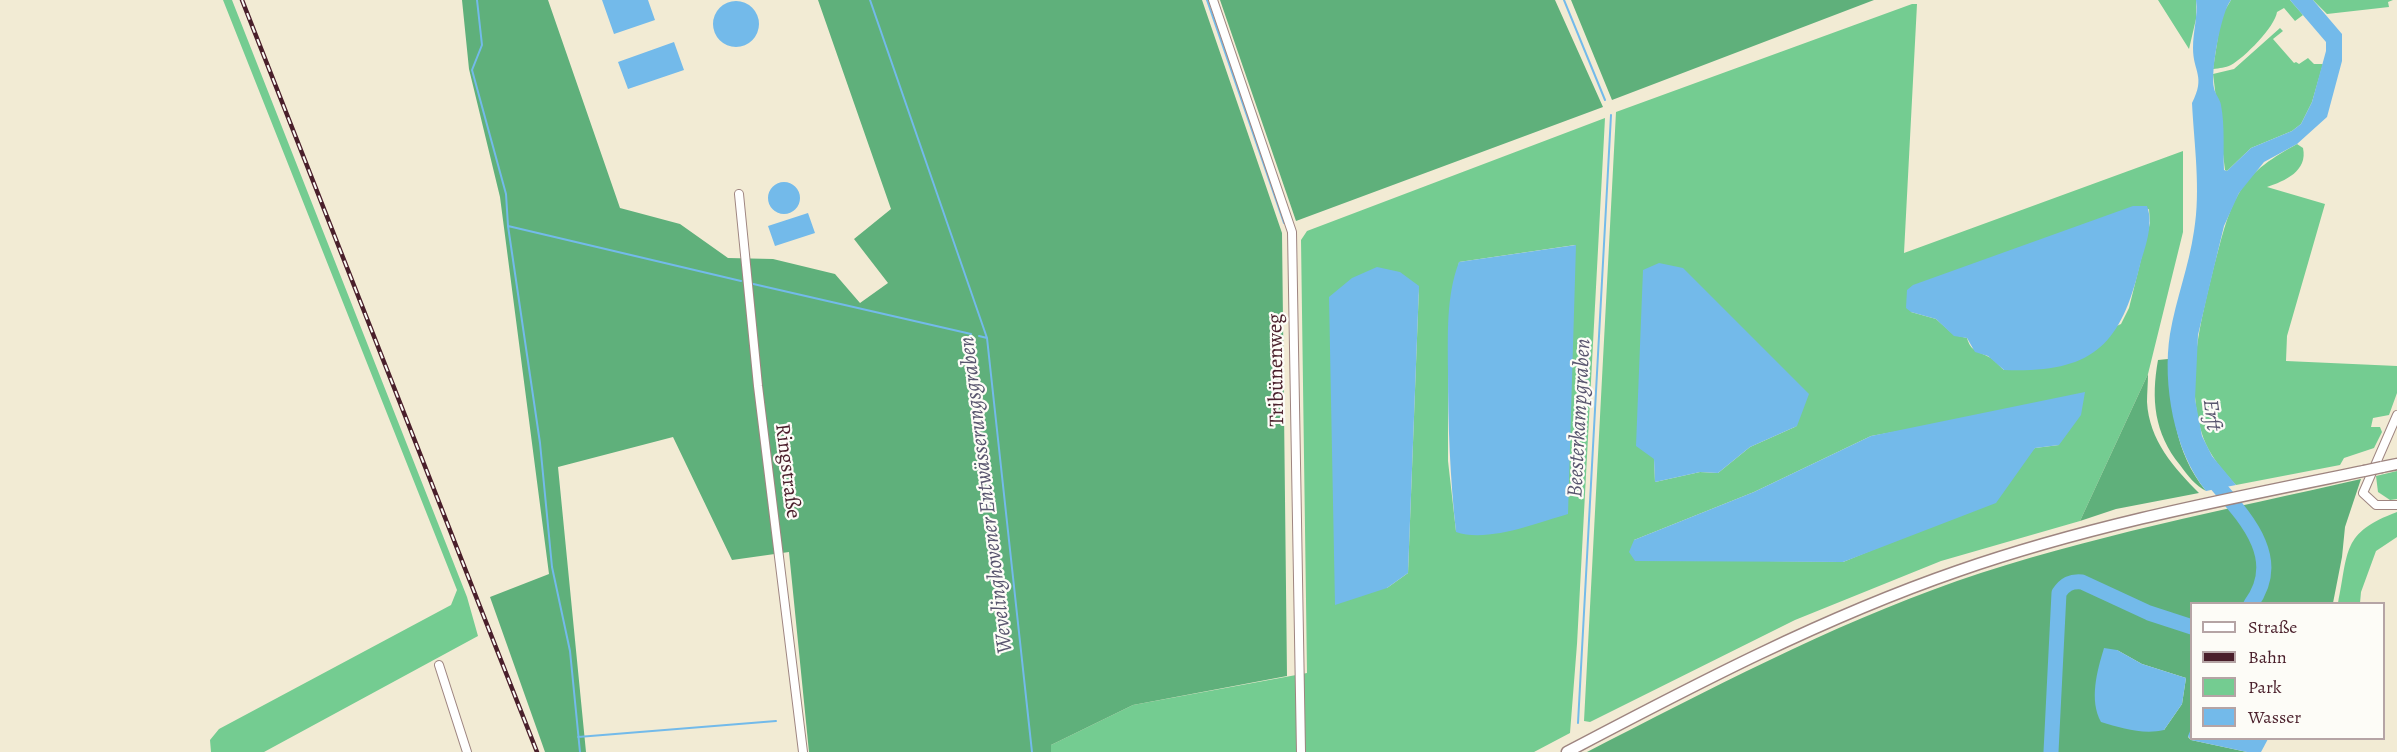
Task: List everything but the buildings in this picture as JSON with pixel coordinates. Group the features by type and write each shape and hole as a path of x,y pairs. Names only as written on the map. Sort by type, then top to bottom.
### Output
{"street":[{"name":"Tribünenweg","path":"1213,0 1292,232 1301,752"},
{"name":"Ringstraße","path":"739,194 757,376 803,752"},
{"path":"2397,415 2363,493 2376,505 2397,505"},
{"path":"1567,752 1778,645 1902,592 2041,545 2209,503 2397,464"},
{"path":"439,665 467,752"}],"green space":[{"path":"223,0 232,0 467,597 478,636 264,752 211,752 210,740 219,729 451,605 457,590"},
{"path":"462,0 548,0 620,208 680,224 728,258 773,259 835,274 860,303 888,283 854,239 891,209 818,0 1202,0 1282,233 1287,676 1133,705 1051,745 1051,752 809,752 789,552 732,560 673,437 558,467 586,752 545,752 490,597 549,574 500,197 469,69"},
{"path":"1220,0 1555,0 1603,107 1296,221"},
{"path":"1571,0 1874,0 1612,100"},
{"path":"2158,0 2196,0 2196,19 2189,49"},
{"path":"2231,0 2290,0 2303,15 2295,21 2284,8 2277,12 2265,34 2243,56 2229,66 2213,69 2221,17"},
{"path":"2313,0 2393,0 2388,2 2389,7 2327,14"},
{"path":"1917,4 1904,253 2183,151 2183,232 2148,374 2080,521 1941,561 1795,620 1590,722 1584,721 1616,112","holes":["2149,209 2150,223 2129,308 2121,324 2022,369 2004,370 1991,358 1973,349 1967,338 1954,335 1936,319 1911,312","1944,423 2059,445 2035,448 1904,537 1843,562 1768,561 1634,540 1754,492 1871,436","1797,426 1750,447 1718,473 1700,472 1655,482 1654,459"]},
{"path":"2280,28 2283,31 2273,39 2294,63 2299,64 2308,58 2314,64 2323,64 2312,102 2301,124 2292,131 2251,148 2227,171 2225,170 2213,74 2234,69"},
{"path":"1605,118 1577,644 1570,733 1534,752 1051,752 1051,745 1133,705 1307,673 1301,240 1307,231","holes":["1575,245 1456,531 1448,461 1448,356 1459,262","1419,286 1408,573 1387,588"]},
{"path":"2297,144 2303,148 2304,156 2299,169 2281,182 2267,187 2325,204 2287,336 2286,361 2397,366 2397,393 2389,415 2373,418 2371,427 2380,427 2382,432 2374,448 2344,458 2340,465 2236,485 2221,468 2203,437 2197,416 2195,394 2196,351 2209,287 2234,201 2257,170"},
{"path":"2168,359 2176,428 2187,460 2206,491 2195,483 2171,453 2160,428 2155,402 2156,374 2158,360"},
{"path":"2148,374 2147,402 2152,429 2172,463 2199,493 2116,509 2080,521"},
{"path":"2397,471 2397,499 2390,500 2378,492 2376,476"},
{"path":"2361,479 2345,527 2333,602 2190,602 2190,733 2188,737 2190,740 2247,752 1587,752 1723,683 1862,618 1909,599 1957,581 2056,550","holes":["2117,650 2142,664 2186,678 2182,704 2164,730"]},
{"path":"2397,512 2397,537 2376,551 2361,592 2360,602 2338,602 2351,546 2357,536 2379,520"}],"water":[{"path":"602,0 648,0 655,20 614,34"},
{"path":"2196,0 2231,0 2220,29 2213,80 2222,113 2224,170 2227,171 2251,148 2292,131 2301,124 2312,102 2326,51 2326,42 2290,0 2313,0 2342,34 2342,61 2327,117 2297,144 2264,162 2239,193 2224,226 2198,335 2195,399 2202,436 2212,456 2236,485 2206,491 2195,475 2178,437 2169,395 2168,374 2170,334 2189,257 2196,215 2197,183 2192,103 2198,86 2193,48"},
{"path":"736,1 752,8 759,24 752,40 736,47 720,40 713,24 720,8"},
{"path":"674,42 684,70 628,89 618,62"},
{"path":"784,182 795,187 800,198 795,209 784,214 773,209 768,198 773,187"},
{"path":"2133,206 2147,206 2150,221 2132,293 2123,317 2111,335 2097,350 2080,360 2059,367 2004,370 1988,356 1975,352 1967,338 1954,336 1936,319 1911,312 1906,308 1907,290 1913,285"},
{"path":"808,213 815,233 775,246 768,226"},
{"path":"1576,245 1568,514 1497,534 1468,535 1456,532 1448,411 1448,343 1450,302 1459,262"},
{"path":"1659,263 1683,268 1809,394 1797,426 1750,447 1718,473 1700,472 1655,482 1654,459 1636,446 1643,270"},
{"path":"1377,267 1400,272 1419,286 1408,573 1387,588 1335,605 1329,297 1352,278"},
{"path":"2085,392 2081,415 2059,445 2035,448 1996,503 1843,562 1635,561 1629,552 1634,540 1754,492 1871,436"},
{"path":"2104,648 2117,650 2142,664 2186,678 2182,704 2164,730 2140,731 2101,722 2095,704 2095,695"},
{"path":"2191,740 2267,740 2261,752 2247,752"}],"waterway":[{"path":"477,0 482,45 472,70 506,194 508,226 741,281"},
{"name":"Wevelinghovener Entwässerungsgraben","path":"870,0 987,338 1032,752"},
{"path":"1207,0 1284,223"},
{"name":"Beesterkampgraben","path":"1564,0 1605,100"},
{"name":"Beesterkampgraben","path":"1578,723 1611,115"},
{"path":"508,226 540,443 552,567 570,651 580,752"},
{"path":"749,283 971,334"},
{"name":"Wevelinghovener Entwässerungsgraben","path":"979,336 987,338"},
{"name":"Erft","path":"2207,473 2244,518 2261,550 2264,568 2261,586 2252,602"},
{"name":"Erft","path":"2051,752 2059,593 2064,587 2071,583 2082,582 2149,613 2190,626"},
{"path":"578,737 776,721"}],"railway":[{"path":"242,0 537,752"}]}
